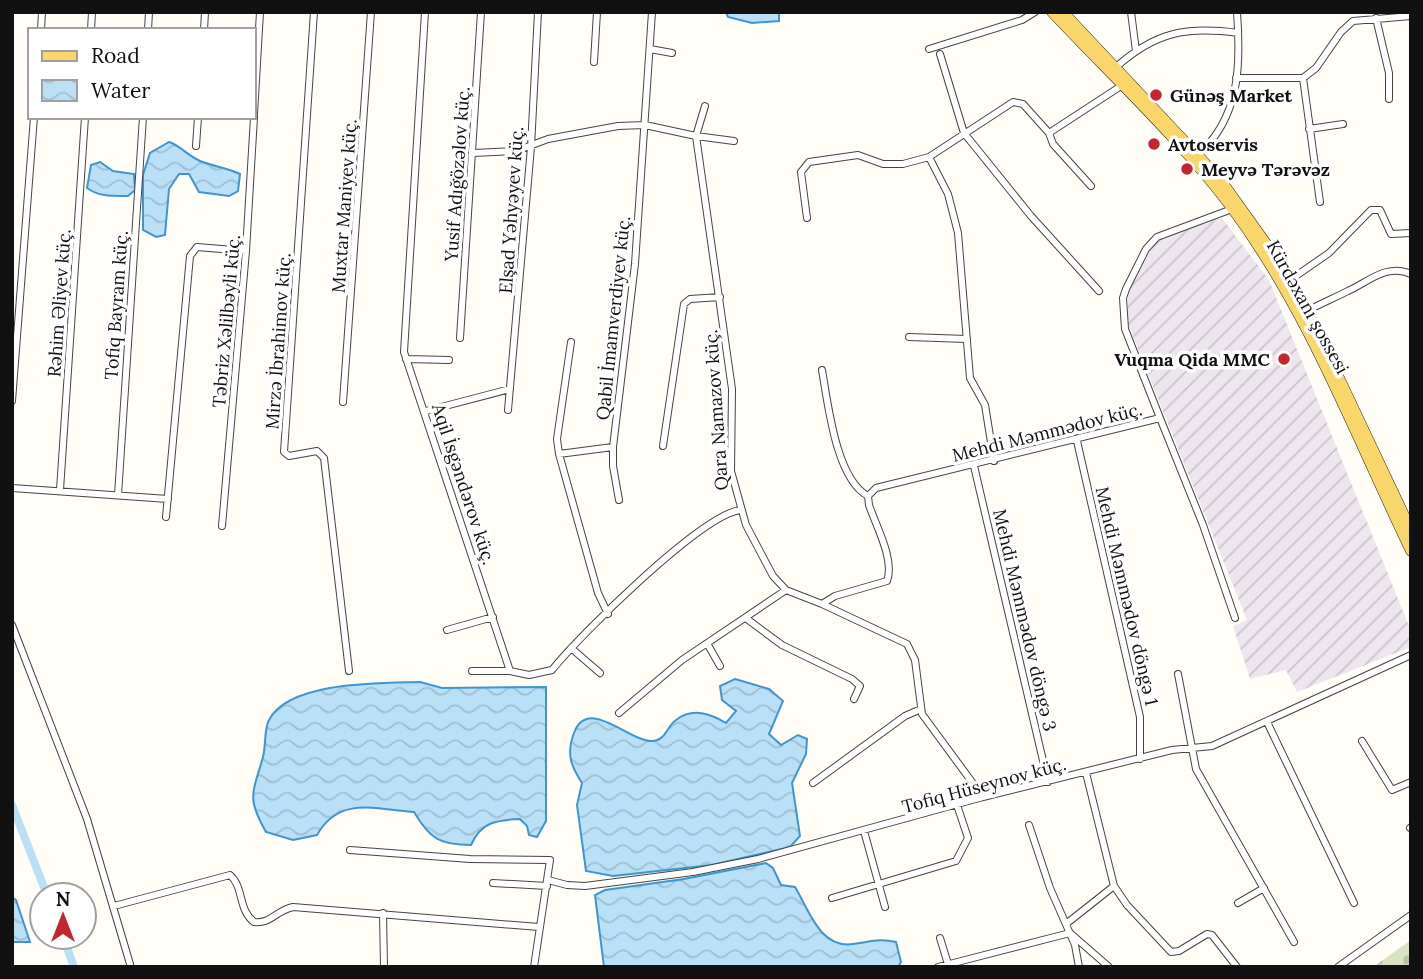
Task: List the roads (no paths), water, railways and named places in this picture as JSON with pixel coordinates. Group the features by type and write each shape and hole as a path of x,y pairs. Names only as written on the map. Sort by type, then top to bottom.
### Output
{"main road":[{"name":"Kürdəxanı şossesi","path":"1052,12 1121,86 1195,157 1232,209 1292,301 1411,551"},
{"name":"Kürdəxanı şossesi","path":"1063,12 1239,204 1307,311 1411,530"}],"street":[{"name":"Təbriz Xəlilbəyli küç.","path":"256,81 260,12"},
{"name":"Mirzə İbrahimov küç.","path":"314,12 284,452 289,456 317,451 324,458 349,671"},
{"name":"Muxtar Maniyev küç.","path":"343,402 371,12"},
{"name":"Aqil İsgəndərov küç.","path":"425,12 404,346 406,359 426,411 510,671"},
{"name":"Yusif Adığözəlov küç.","path":"460,338 481,12"},
{"name":"Elşad Yəhyəyev küç.","path":"508,410 531,147 538,12"},
{"path":"594,62 597,12"},
{"name":"Qabil İmamverdiyev küç.","path":"559,454 613,447 635,264 652,12"},
{"path":"929,49 1022,20 1035,12"},
{"path":"1130,12 1136,51"},
{"path":"1195,157 1225,124 1236,78 1237,12"},
{"path":"1236,78 1303,78 1316,68 1347,24 1361,15 1376,18 1411,16"},
{"path":"1376,18 1389,73 1389,99"},
{"path":"1115,68 1136,51 1180,31 1201,28 1238,33"},
{"path":"650,49 672,53"},
{"path":"940,54 964,133 1031,216 1099,291"},
{"path":"1303,78 1320,202"},
{"path":"1049,133 1121,86"},
{"path":"807,218 801,172 809,162 858,155 883,164 903,164 929,157 964,133 1019,102 1049,133 1053,144 1091,186"},
{"path":"695,136 705,106"},
{"path":"12,401 34,119"},
{"name":"Rəhim Əliyev küç.","path":"60,490 85,119"},
{"name":"Tofiq Bayram küç.","path":"118,495 143,119"},
{"path":"197,146 198,119"},
{"name":"Təbriz Xəlilbəyli küç.","path":"222,526 246,251 254,119"},
{"path":"1309,129 1343,124"},
{"path":"473,153 516,151 548,139 608,127 645,125 734,141"},
{"name":"Qara Namazov küç.","path":"695,136 732,389 731,471 740,510 759,553 786,590"},
{"path":"929,157 948,194 958,233 970,378 985,405 994,461"},
{"name":"Mehdi Məmmədov küç.","path":"868,496 876,488 1077,441 1160,418 1125,329 1123,298 1126,289 1146,249 1157,237 1232,209"},
{"path":"1290,281 1324,258 1371,210 1384,213 1391,234 1411,233"},
{"path":"166,517 190,256 197,247 246,251"},
{"path":"1307,311 1353,289 1370,277 1402,271 1411,275"},
{"path":"663,446 684,304 690,299 720,297"},
{"path":"909,337 967,340"},
{"path":"571,342 557,439 559,454 598,593 608,614"},
{"path":"406,359 449,360"},
{"path":"822,370 832,422 848,473 855,487 868,496 890,573 887,581 835,596 822,604"},
{"path":"426,411 510,389"},
{"path":"1160,418 1203,525 1235,618"},
{"name":"Mehdi Məmmədov döngə 1","path":"1077,441 1140,717 1140,759"},
{"path":"613,447 613,466 619,500"},
{"name":"Mehdi Məmmədov döngə 3","path":"974,466 1048,782"},
{"path":"12,488 168,499"},
{"path":"472,671 510,671 521,675 548,672 710,523 728,512 740,510"},
{"path":"619,713 682,660 747,619 786,590 907,644 915,660 921,691 921,709 983,797"},
{"path":"447,630 494,617"},
{"path":"747,619 782,645 852,679 860,686 854,699"},
{"path":"12,625 87,819 130,964"},
{"path":"708,645 720,666"},
{"path":"571,648 600,673"},
{"name":"Tofiq Hüseynov küç.","path":"494,883 585,886 693,872 769,856 983,797 1140,759 1212,746 1411,655"},
{"path":"1178,674 1195,769 1294,942"},
{"path":"813,783 905,716 921,709"},
{"path":"1267,723 1354,903"},
{"path":"1362,741 1392,790 1411,782"},
{"path":"1086,773 1114,886 1128,905 1171,952 1179,951 1207,934 1212,935 1237,967"},
{"path":"832,898 960,858 968,834 957,805"},
{"path":"1029,825 1070,933 1079,967"},
{"path":"864,831 886,907"},
{"path":"350,850 470,859 550,860 534,967"},
{"path":"114,906 230,875 236,881 245,916 254,922 270,921 285,909 293,907 539,927"},
{"path":"1066,924 1114,886"},
{"path":"1238,903 1264,888"},
{"path":"383,913 384,967"},
{"path":"1338,967 1411,915"},
{"path":"937,967 1070,933"},
{"path":"1070,933 1109,967"},
{"path":"940,938 948,964"}],"water":[{"path":"726,12 779,12 779,21 752,23 728,17"},
{"path":"169,142 198,160 240,174 238,191 229,196 199,192 189,174 179,174 169,189 165,235 156,237 143,230 143,175 150,153"},
{"path":"100,162 113,171 134,174 135,190 128,196 112,196 87,188 91,165"},
{"path":"735,679 769,689 783,701 769,734 781,745 798,735 807,739 806,754 792,783 800,836 790,847 712,865 613,876 586,871 577,805 582,783 570,754 574,733 580,723 589,718 599,719 644,740 653,741 661,738 676,720 689,714 708,715 726,723 736,711 722,700 720,686"},
{"path":"420,682 442,688 546,687 546,821 537,837 529,835 527,826 520,819 511,819 485,827 471,845 451,844 437,839 425,829 414,812 372,808 347,810 336,815 317,835 293,840 266,832 256,811 253,795 264,753 267,724 280,707 315,691 337,687"},
{"path":"766,863 773,868 781,885 795,887 824,934 842,944 879,940 896,942 901,962 898,967 604,967 595,895 605,890 684,879"},
{"path":"12,897 16,900 28,942 12,942"}],"waterway":[{"path":"12,805 42,881"},
{"path":"68,951 74,967"}],"place":[{"name":"Günəş Market","path":"1156,95"},
{"name":"Avtoservis","path":"1154,144"},
{"name":"Meyvə Tərəvəz","path":"1187,169"},
{"name":"Vuqma Qida MMC","path":"1284,359"}]}
